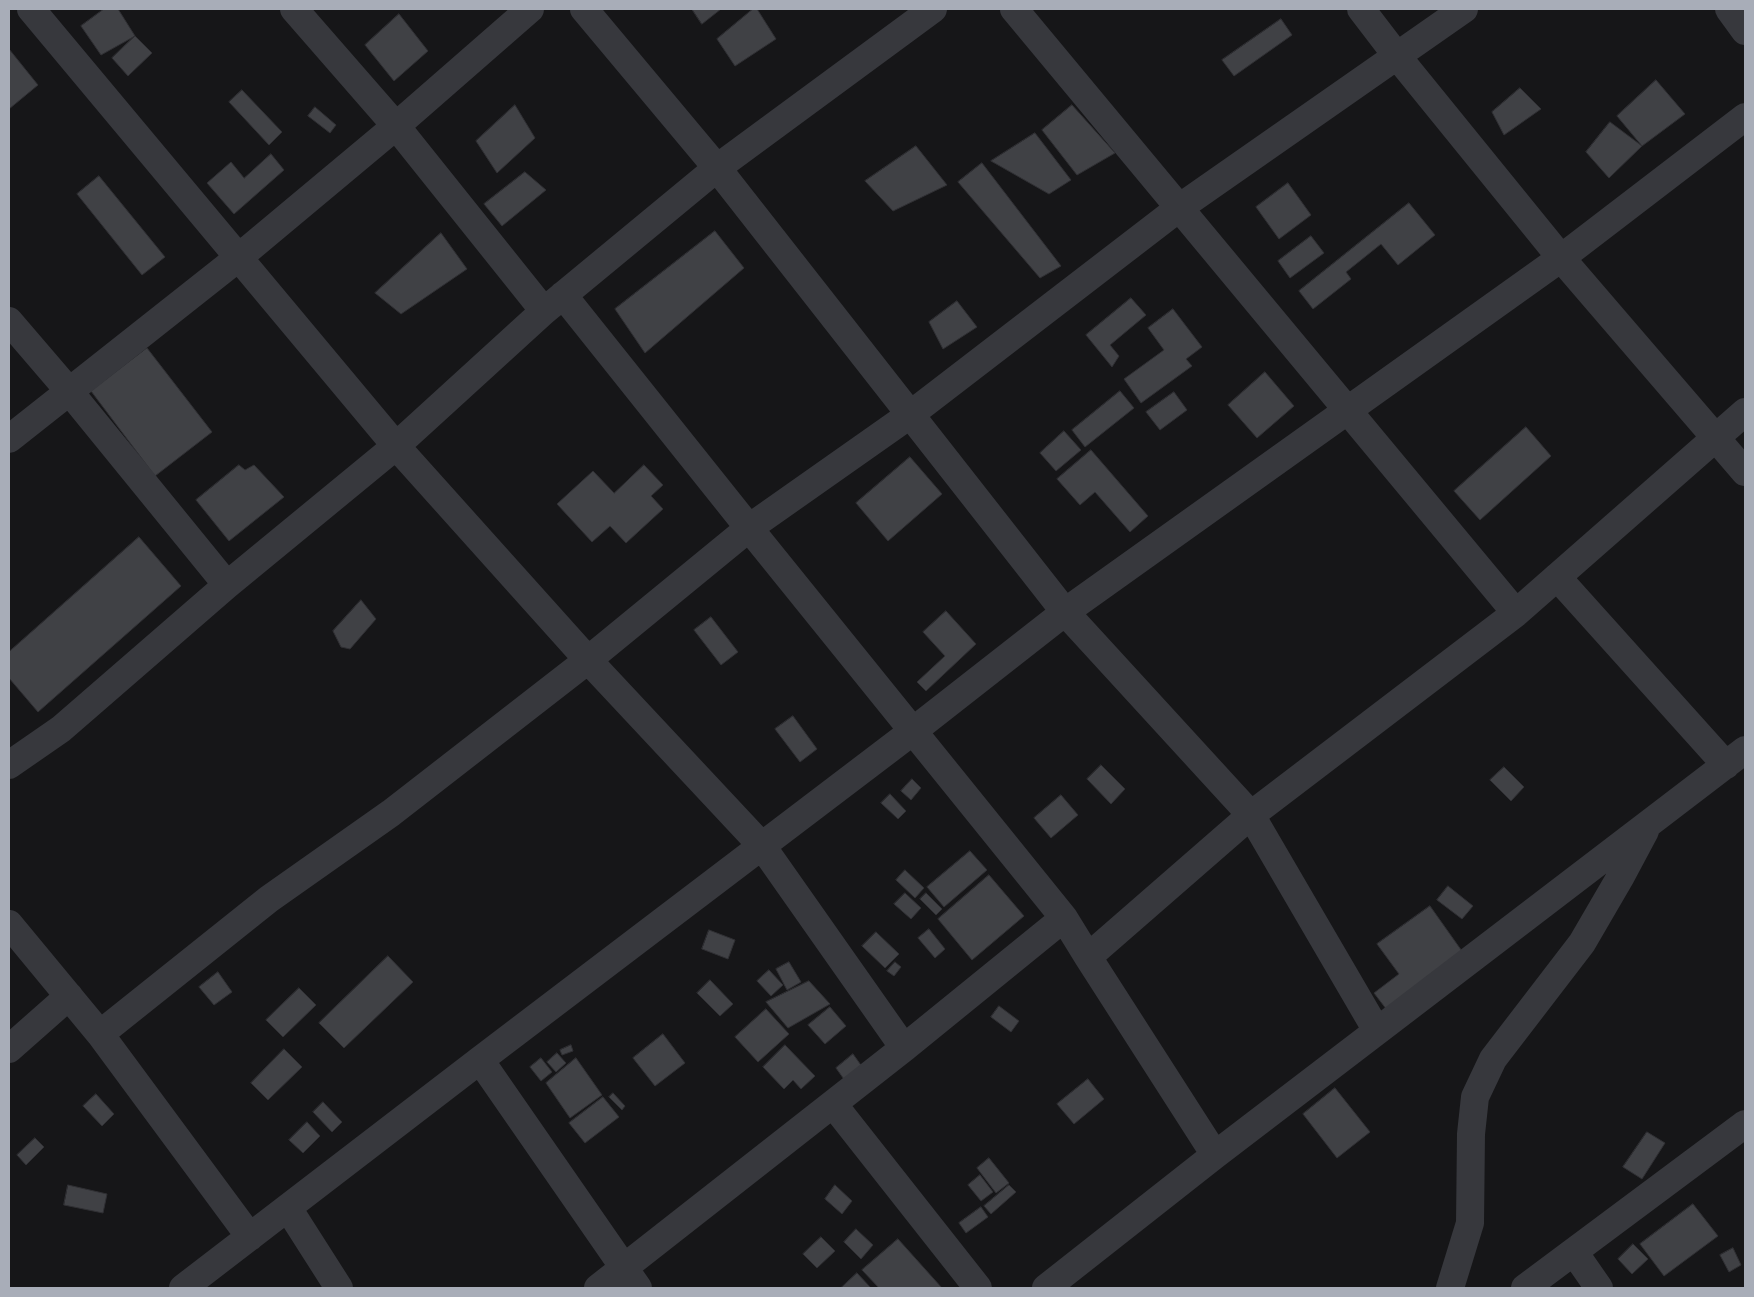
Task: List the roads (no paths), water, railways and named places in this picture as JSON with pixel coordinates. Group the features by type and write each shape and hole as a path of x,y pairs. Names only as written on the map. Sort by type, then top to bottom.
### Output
{"street":[{"path":"31,9 396,446 588,660 762,846 904,1048"},
{"path":"294,9 749,528 1064,918 1215,1155"},
{"path":"9,439 238,258 396,126 530,9"},
{"path":"584,9 717,168 1065,612 1251,815 1377,1031"},
{"path":"9,765 61,729 227,585 396,446 553,303 717,168 933,9"},
{"path":"1014,9 1516,613"},
{"path":"1361,9 1397,56 1562,258 1745,472"},
{"path":"100,1034 269,899 391,813 588,660 749,528 911,414 1179,208 1464,9"},
{"path":"1729,9 1745,30"},
{"path":"183,1288 913,731 1065,612 1562,258 1745,117"},
{"path":"9,321 69,391 227,585"},
{"path":"1088,957 1251,815 1516,613 1745,412"},
{"path":"1046,1288 1215,1155 1736,758 1557,577"},
{"path":"1450,1288 1470,1223 1471,1134 1475,1097 1493,1059 1582,943 1648,825"},
{"path":"598,1288 631,1278 833,1104 1064,918"},
{"path":"9,924 100,1034 250,1237"},
{"path":"9,1049 68,996"},
{"path":"480,1060 631,1278"},
{"path":"833,1104 978,1288"},
{"path":"1524,1288 1745,1124"},
{"path":"288,1208 339,1288"},
{"path":"1574,1252 1599,1288"}]}
